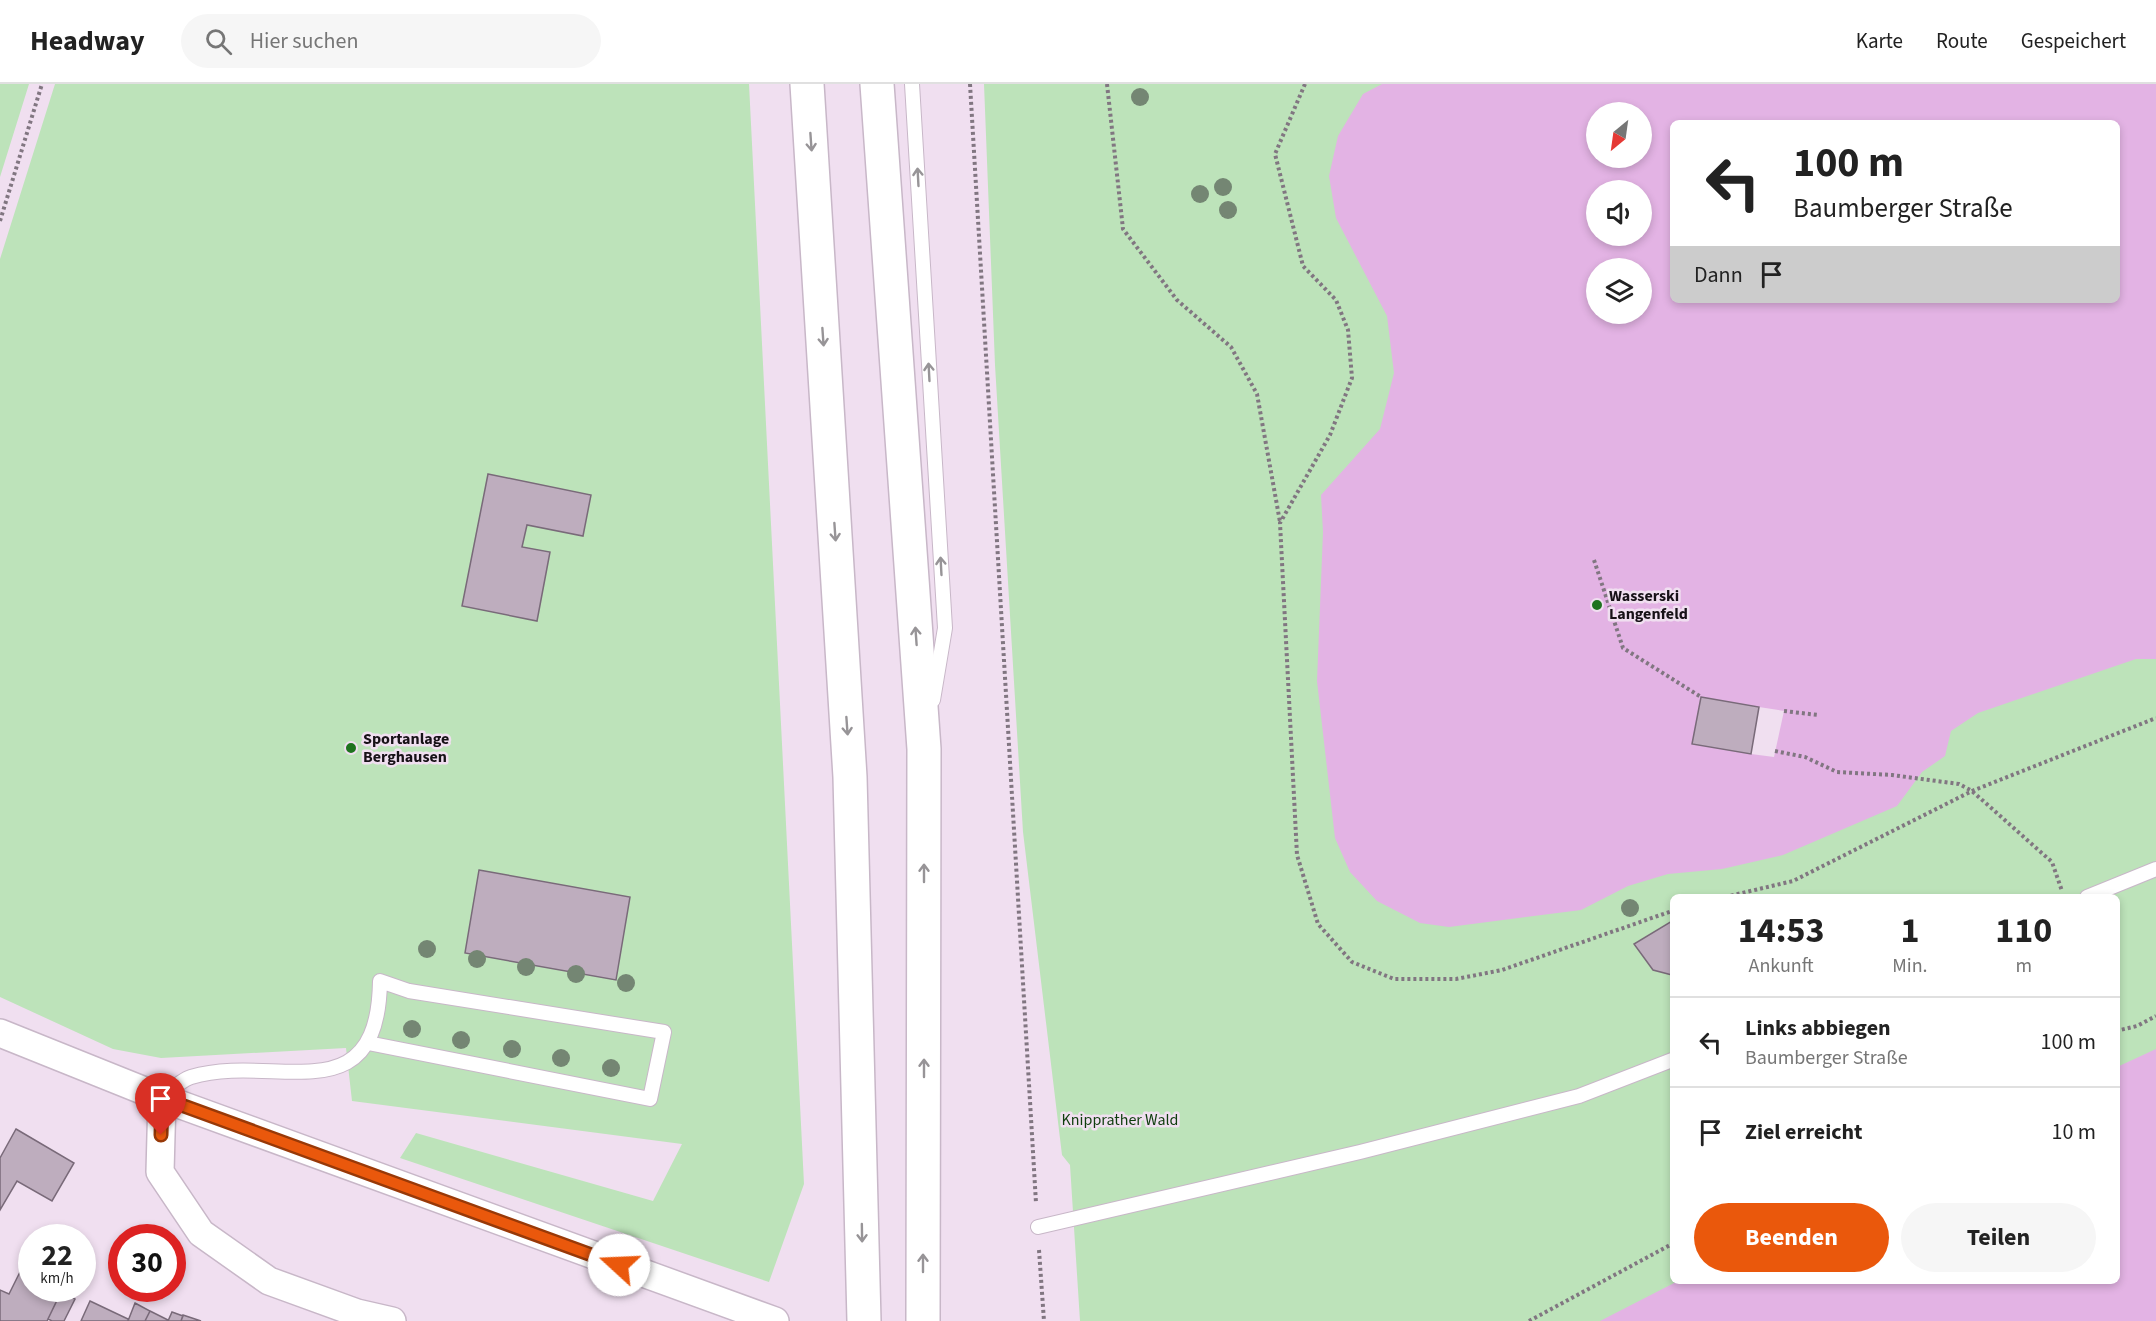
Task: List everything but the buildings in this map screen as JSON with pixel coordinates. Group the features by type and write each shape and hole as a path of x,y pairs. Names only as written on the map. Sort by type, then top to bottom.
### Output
{"highway":[{"path":"807,84 850,777 864,1321"},
{"path":"877,84 924,749 923,1321"}],"street":[{"path":"0,1033 162,1098 775,1321"},
{"path":"162,1098 160,1172 201,1233 269,1281 357,1313 392,1321"}],"lane":[{"path":"912,84 945,628 924,749"},
{"path":"2094,894 2156,869"},
{"path":"162,1098 189,1077 229,1069 299,1073 342,1066 369,1043 379,1007 380,981 409,991 664,1032 650,1099 369,1043"},
{"path":"1038,1227 1360,1152 1579,1096 1670,1061"}],"path":[{"path":"0,220 42,84"},
{"path":"970,84 1044,1321"},
{"path":"1107,84 1123,229 1176,300 1232,347 1257,394 1280,523 1297,855 1318,924 1352,962 1394,980 1456,979 1502,970 1670,912"},
{"path":"1280,523 1330,435 1352,378 1348,330 1336,300 1304,266 1275,154 1305,84"},
{"path":"1594,560 1623,648 1701,696"},
{"path":"1784,711 1818,715"},
{"path":"1738,894 1793,881 1972,791 2156,718"},
{"path":"1775,751 1805,757 1837,772 1892,774 1959,784 1972,791 2052,861 2063,894"},
{"path":"2120,1030 2136,1026 2156,1016"},
{"path":"1529,1321 1670,1245"}],"green space":[{"path":"0,84 29,84 0,177"},
{"name":"Sportanlage Berghausen","path":"55,84 749,84 804,1184 769,1282 400,1158 416,1133 653,1201 682,1144 352,1101 346,1048 161,1058 113,1049 0,997 0,259"},
{"name":"Wasserski Langenfeld","path":"984,84 2156,84 2156,1321 1080,1321 1070,1165 1062,1155 1023,832 995,365"}],"shaded area":[{"path":"1382,84 2156,84 2156,659 2136,659 1978,713 1951,731 1945,756 1922,772 1897,806 1783,855 1722,869 1668,874 1628,886 1581,910 1449,927 1420,923 1377,901 1350,872 1335,838 1317,681 1323,532 1321,495 1380,429 1394,373 1387,316 1336,218 1329,176 1338,136 1363,94"},
{"path":"2156,1049 2156,1321 1600,1321 1672,1284 2120,1284 2120,1066"}],"pier":[{"path":"1759,707 1784,711 1774,757 1751,754"}],"place":[{"name":"Wasserski Langenfeld","path":"1597,605"},
{"name":"Sportanlage Berghausen","path":"351,748"}],"route":[{"path":"161,1135 162,1098 619,1265"}],"park label":[{"name":"Knipprather Wald","path":"1120,1120"}]}
